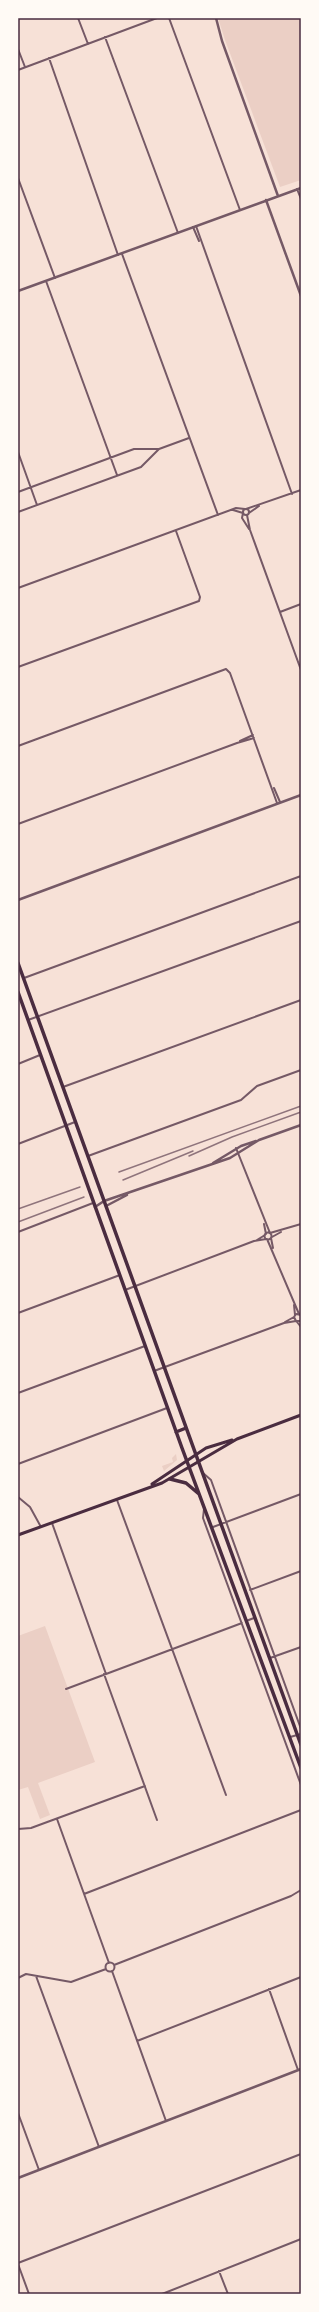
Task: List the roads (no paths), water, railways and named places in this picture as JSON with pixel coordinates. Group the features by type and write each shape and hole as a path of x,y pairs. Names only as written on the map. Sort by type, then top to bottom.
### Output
{"highway":[{"path":"18,963 254,1618 299,1734 301,1745"},
{"path":"18,992 167,1408 213,1527 301,1768"},
{"path":"176,1432 186,1428"},
{"path":"170,1479 186,1483 200,1494"}],"main road":[{"path":"151,1485 206,1448 237,1439 301,1415"},
{"path":"18,1535 170,1479 237,1439"}],"street":[{"path":"78,18 88,44"},
{"path":"18,70 149,19 157,18"},
{"path":"169,18 240,210"},
{"path":"216,18 222,41 278,196"},
{"path":"105,37 178,233"},
{"path":"18,48 25,67"},
{"path":"50,58 118,255"},
{"path":"18,178 55,278"},
{"path":"18,291 301,188"},
{"path":"297,189 301,200"},
{"path":"266,200 301,296"},
{"path":"194,227 292,494"},
{"path":"122,253 218,515"},
{"path":"46,281 117,475"},
{"path":"18,492 138,449 159,449 189,438"},
{"path":"18,512 145,465 159,449"},
{"path":"18,452 37,504"},
{"path":"18,588 238,507 246,509 260,506 301,490"},
{"path":"232,510 248,514 260,506"},
{"path":"246,509 242,518 250,530"},
{"path":"246,509 250,530 301,670"},
{"path":"18,667 199,600 176,531"},
{"path":"280,612 301,604"},
{"path":"18,746 223,669 228,670 279,803"},
{"path":"237,743 253,735"},
{"path":"18,824 254,738"},
{"path":"18,900 301,795"},
{"path":"23,978 301,876"},
{"path":"28,1020 301,921"},
{"path":"62,1087 301,1000"},
{"path":"18,1064 41,1055"},
{"path":"88,1156 241,1100 255,1087 301,1070"},
{"path":"18,1144 75,1122"},
{"path":"210,1164 236,1148 301,1125"},
{"path":"18,1232 230,1158 258,1140"},
{"path":"236,1148 263,1220 270,1233 274,1251 294,1304 300,1314 284,1323"},
{"path":"106,1206 129,1194"},
{"path":"263,1220 265,1234 274,1251"},
{"path":"125,1290 254,1241 265,1234 284,1230 301,1224"},
{"path":"254,1241 267,1239 284,1230"},
{"path":"18,1313 120,1275"},
{"path":"294,1304 295,1316 301,1328"},
{"path":"154,1370 284,1323 301,1321"},
{"path":"18,1393 145,1346"},
{"path":"18,1464 167,1408"},
{"path":"202,1472 211,1480 301,1729"},
{"path":"213,1527 301,1494"},
{"path":"18,1497 30,1507 41,1527"},
{"path":"116,1499 226,1795"},
{"path":"204,1504 203,1518 301,1785"},
{"path":"52,1523 158,1820"},
{"path":"245,1591 301,1571"},
{"path":"66,1689 254,1618"},
{"path":"269,1658 301,1647"},
{"path":"290,1737 299,1734"},
{"path":"18,1829 31,1828 145,1786"},
{"path":"84,1894 301,1810"},
{"path":"57,1819 108,1963 106,1969"},
{"path":"108,1963 114,1965 291,1896 301,1890"},
{"path":"114,1965 112,1971 166,2121"},
{"path":"18,1978 26,1974 71,1982 106,1969 112,1971"},
{"path":"36,1976 99,2146"},
{"path":"137,2041 301,1977"},
{"path":"18,2178 299,2070 269,1989"},
{"path":"18,2113 39,2170"},
{"path":"29,2294 18,2264 301,2154"},
{"path":"162,2294 301,2239"},
{"path":"220,2271 228,2294"}],"railway":[{"path":"119,1172 301,1106"},
{"path":"189,1156 232,1137 301,1112"},
{"path":"123,1180 193,1151"},
{"path":"18,1209 80,1187"},
{"path":"18,1222 84,1197"}]}
